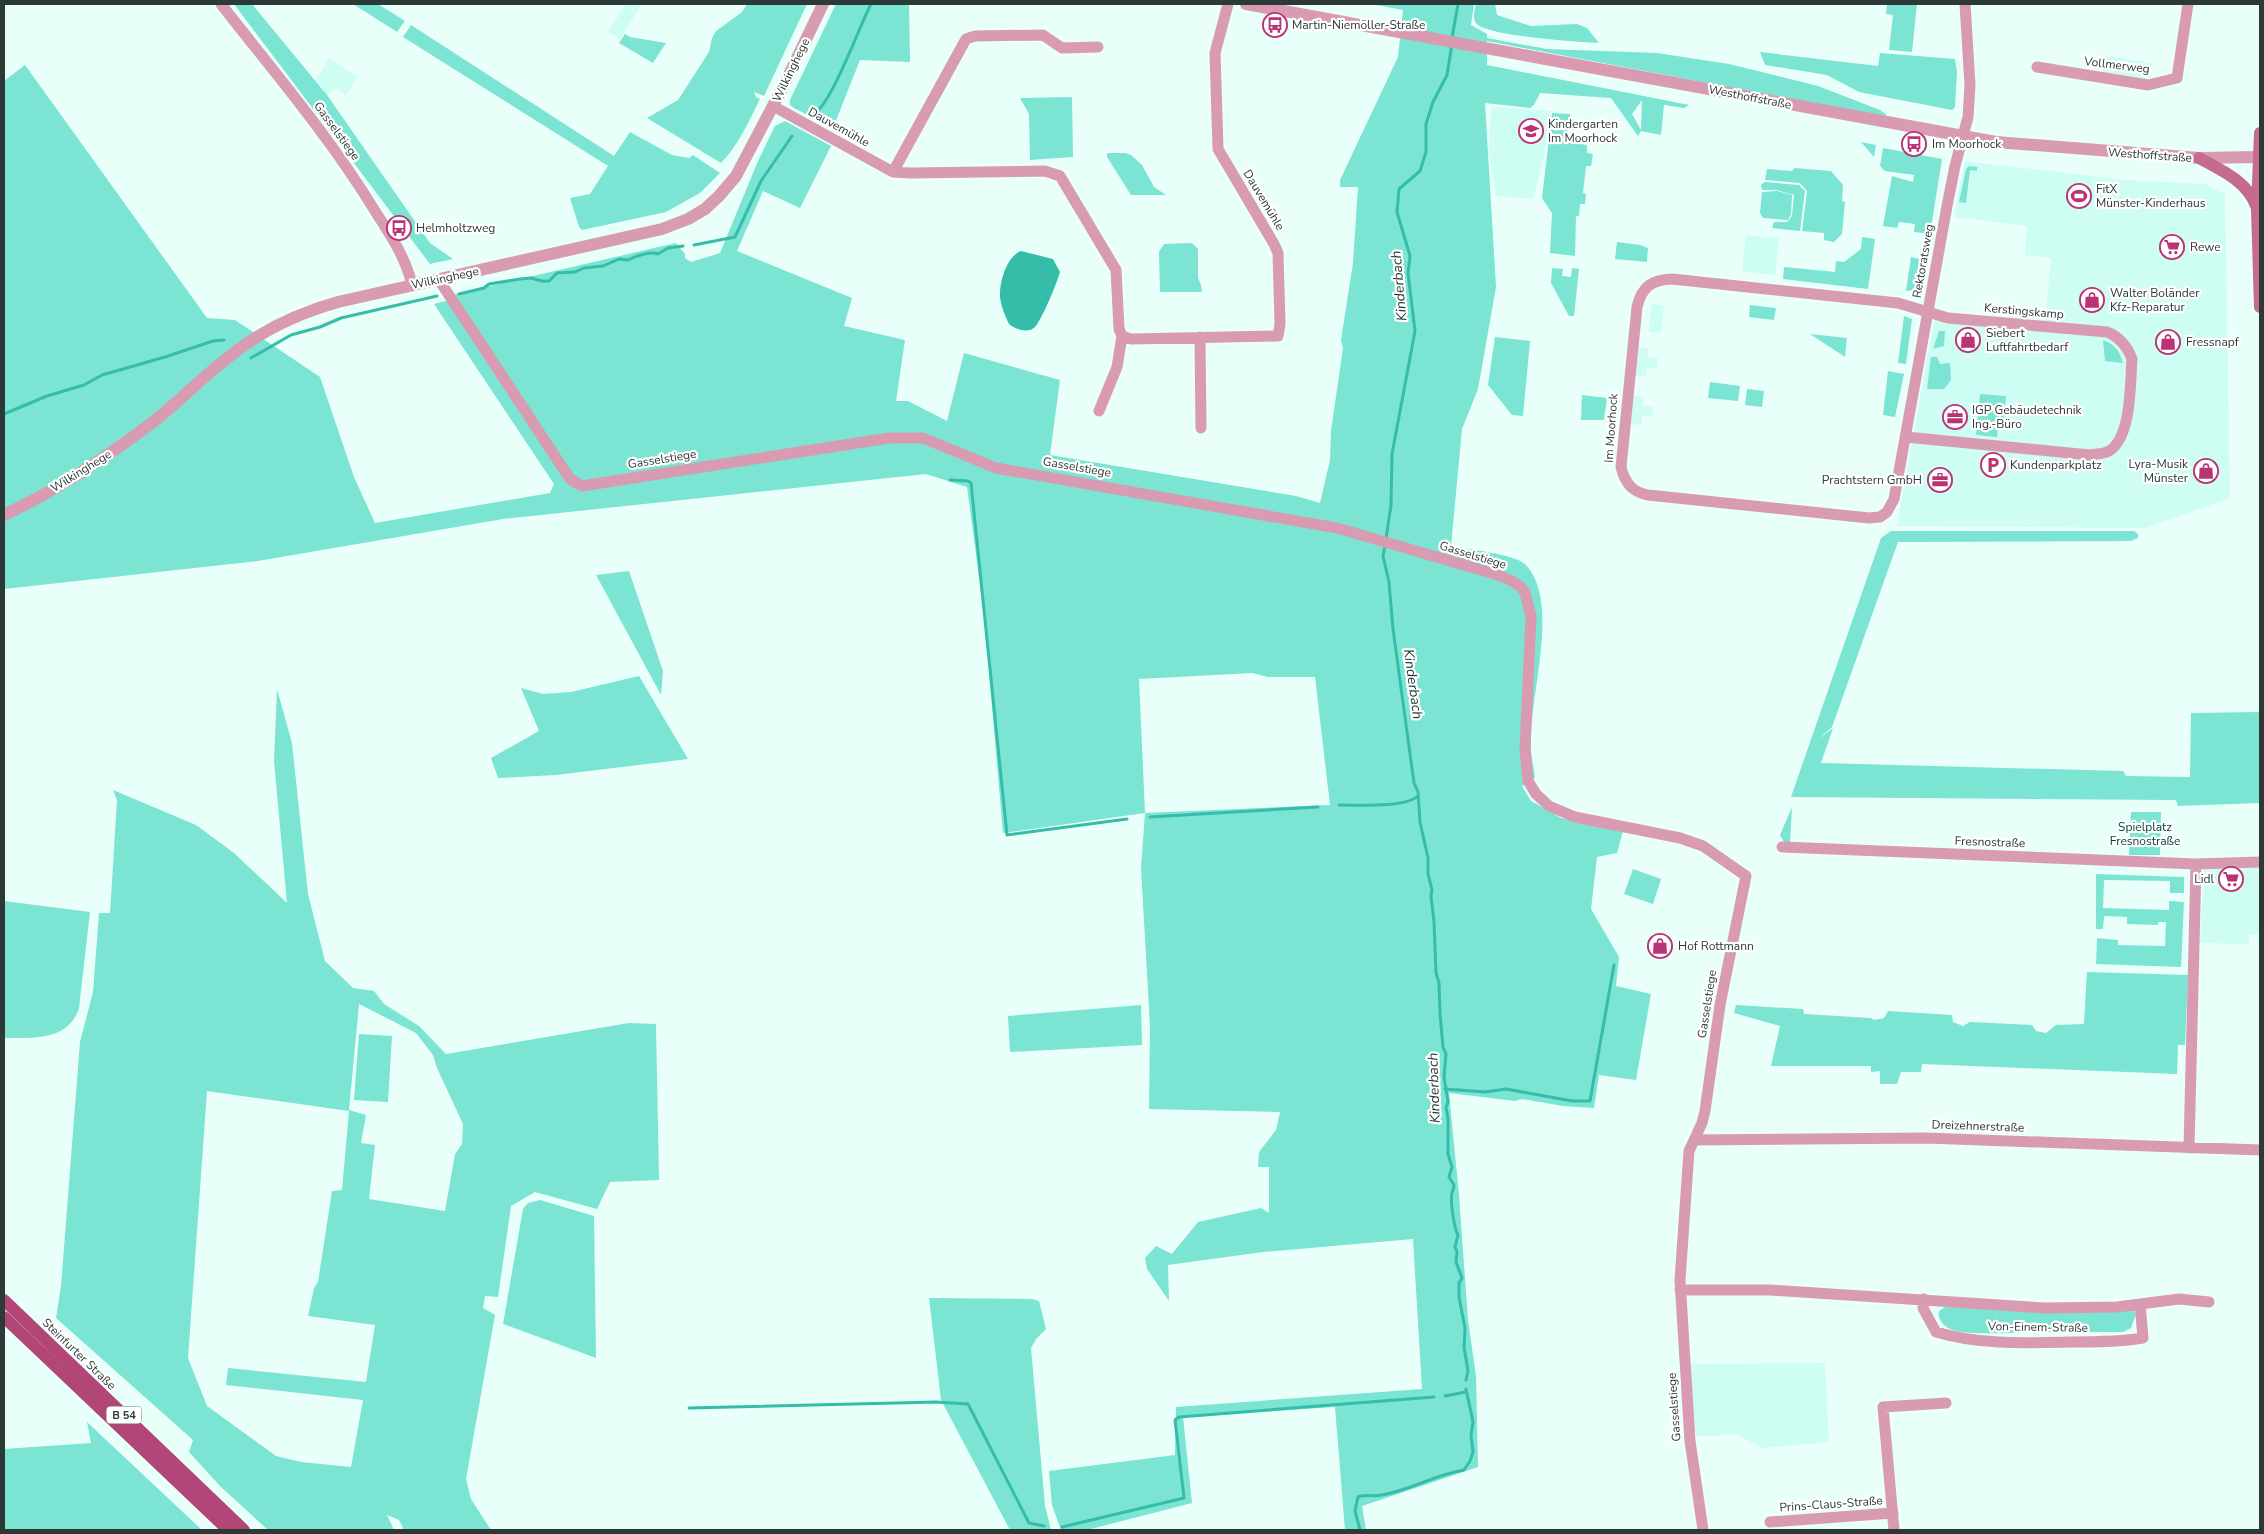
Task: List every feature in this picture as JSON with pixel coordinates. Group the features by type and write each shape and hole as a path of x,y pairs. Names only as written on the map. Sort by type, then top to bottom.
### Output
{"main road":[{"path":"2260,133 2257,209 2260,307"},
{"path":"2199,158 2235,178 2247,191 2257,209"},
{"name":"Steinfurter Straße","path":"4,1300 244,1530"},
{"name":"Steinfurter Straße","path":"4,1317 228,1530"}],"street":[{"name":"Gasselstiege","path":"221,4 341,158 392,238 403,260 412,285"},
{"name":"Wilkinghege","path":"4,515 51,490 126,442 150,424 229,356 264,332 318,307 662,228 688,218 709,205 729,185 744,163 823,4"},
{"name":"Dauvemühle","path":"1122,336 1131,338 1271,337 1278,336 1280,331 1278,253 1222,158 1217,140 1215,53 1228,4"},
{"name":"Westhoffstraße","path":"1246,4 1317,18 1474,44 1996,142 2199,158 2259,157"},
{"name":"Rektoratsweg","path":"1880,516 1887,512 1893,502 1955,166 1968,116 1970,85 1965,4"},
{"name":"Vollmerweg","path":"2038,67 2148,85 2177,78 2188,4"},
{"path":"893,172 966,39 975,36 1043,35 1062,48 1098,48"},
{"name":"Dauvemühle","path":"773,106 893,172 1045,171 1060,176 1116,270 1119,330 1122,336 1117,367 1099,411"},
{"name":"Im Moorhock","path":"1880,516 1869,518 1648,495 1634,490 1624,476 1621,458 1626,436 1628,390 1637,307 1642,292 1650,283 1658,280 1672,279 1898,303 1928,313"},
{"name":"Gasselstiege","path":"439,280 570,479 582,486 889,438 923,438 996,468 1337,528 1495,574 1521,587 1525,593 1531,616 1525,749 1528,781 1542,800 1549,806 1575,817 1673,836 1696,843 1726,860 1746,876 1720,1005 1705,1111 1689,1151 1687,1172 1680,1290 1690,1442 1703,1530"},
{"name":"Kerstingskamp","path":"1906,437 2090,455 2108,452 2121,437 2126,423 2132,359 2125,345 2113,334 1948,318 1928,313"},
{"path":"1200,338 1201,428"},
{"name":"Fresnostraße","path":"1782,846 2196,864 2260,862"},
{"path":"2188,1148 2196,864"},
{"name":"Dreizehnerstraße","path":"1694,1140 1926,1138 2260,1150"},
{"name":"Von-Einem-Straße","path":"1680,1290 1770,1290 2045,1308 2117,1307 2179,1299 2209,1302"},
{"name":"Von-Einem-Straße","path":"1924,1299 1924,1308 1936,1332 1974,1340 2044,1343 2124,1341 2143,1338 2140,1304"},
{"name":"Prins-Claus-Straße","path":"1894,1530 1883,1407 1946,1403"},
{"name":"Prins-Claus-Straße","path":"1770,1522 1893,1513"}],"shaded area":[{"path":"626,4 642,4 620,39 608,32"},
{"path":"2106,56 2152,63 2150,77 2145,79 2103,72"},
{"path":"329,58 358,77 346,95 336,88 327,95 316,80"},
{"path":"1491,107 1550,111 1544,156 1533,199 1496,196 1489,152"},
{"path":"1965,161 2126,180 2204,184 2225,194 2230,498 2146,528 1897,526 1934,320 2044,330 2051,258 2025,255 2027,226 1954,217"},
{"path":"1746,235 1779,238 1775,275 1742,271"},
{"path":"1021,251 1053,259 1060,272 1041,317 1035,327 1029,330 1018,329 1009,324 1003,311 1000,297 1005,270 1012,258"},
{"path":"1651,304 1664,305 1661,333 1649,332"},
{"path":"1638,347 1649,348 1648,357 1658,358 1657,368 1647,367 1646,376 1636,375"},
{"path":"1634,396 1644,397 1643,406 1653,407 1652,417 1642,416 1641,425 1631,424"},
{"path":"2204,866 2260,866 2260,934 2249,935 2249,944 2200,943"},
{"path":"1825,1363 1829,1442 1763,1448 1738,1435 1696,1436 1688,1364"}],"green space":[{"path":"234,4 252,4 327,95 430,243 453,259 430,264"},
{"path":"353,4 378,4 405,21 397,32"},
{"path":"747,4 807,4 764,96 754,92 756,97 760,99 738,141 721,163 647,118 678,100 709,52 712,38 716,31 742,12"},
{"path":"836,4 909,4 910,62 860,60 833,128 794,108 790,105 790,100"},
{"path":"1371,4 1474,4 1471,25 1487,34 1487,38 1547,49 1657,53 1729,64 1818,86 1880,110 1887,115 1882,116 1487,41 1487,65 1689,105 1684,108 1658,104 1664,105 1661,135 1641,131 1638,136 1611,98 1540,93 1534,105 1530,108 1485,103 1496,287 1478,389 1462,429 1451,546 1519,560 1525,564 1536,581 1541,602 1542,626 1541,651 1531,727 1531,751 1535,778 1522,786 1531,801 1561,818 1623,831 1617,853 1597,857 1591,909 1619,957 1616,986 1651,994 1636,1080 1599,1075 1594,1108 1563,1106 1522,1099 1515,1101 1449,1093 1468,1320 1476,1376 1478,1467 1362,1506 1366,1530 1345,1530 1335,1407 1183,1417 1192,1503 1087,1530 1061,1530 1052,1505 1049,1471 1175,1455 1176,1407 1422,1389 1413,1239 1263,1252 1168,1265 1169,1301 1147,1269 1145,1258 1156,1246 1172,1254 1198,1222 1261,1208 1269,1213 1269,1167 1258,1167 1259,1152 1276,1130 1280,1112 1149,1109 1150,1026 1141,868 1145,813 1003,833 984,614 967,487 926,474 503,519 258,561 4,589 4,81 25,65 207,318 235,320 320,377 354,477 375,523 550,493 554,484 434,304 457,298 455,294 676,243 685,254 685,258 691,262 720,253 758,161 775,126 785,121 831,146 800,208 763,191 737,251 852,298 844,326 905,340 896,401 908,401 947,421 964,353 1060,380 1050,455 1296,496 1320,503 1330,460 1331,431 1343,348 1341,340 1353,263 1358,187 1340,187 1340,180 1398,57 1403,10","holes":["1642,100 1641,130 1632,114","1252,673 1268,677 1315,677 1330,805 1145,813 1139,679"]},
{"path":"1476,4 1495,4 1497,15 1531,26 1577,24 1587,28 1599,43 1533,38 1483,28 1474,19"},
{"path":"1887,4 1917,4 1912,52 1889,50 1893,15 1886,14"},
{"path":"411,25 614,156 630,132 672,155 689,158 693,155 720,173 700,193 666,212 582,230 579,227 570,198 590,194 608,166 403,37"},
{"path":"625,34 630,37 666,43 653,63 619,43"},
{"path":"1760,52 1878,66 1880,53 1955,59 1957,72 1955,107 1952,110 1859,92 1827,75 1765,65"},
{"path":"1072,97 1073,157 1030,160 1029,114 1020,98"},
{"path":"1552,113 1570,114 1567,142 1587,145 1587,153 1593,154 1591,166 1586,166 1583,193 1586,194 1585,204 1580,204 1579,216 1576,216 1575,256 1550,253 1552,213 1542,198"},
{"path":"1861,142 1876,145 1874,157"},
{"path":"1883,148 1942,159 1930,234 1914,232 1915,224 1899,222 1897,228 1883,226 1892,176 1913,182 1914,175 1885,171 1880,166"},
{"path":"1107,153 1131,155 1142,165 1154,187 1166,195 1131,195 1107,157"},
{"path":"1969,166 1977,167 1977,171 1970,170 1966,203 1959,202 1966,169"},
{"path":"1794,168 1831,171 1843,185 1842,201 1845,202 1842,234 1834,242 1824,240 1824,233 1802,231 1807,191 1800,183 1765,180 1767,169 1792,171"},
{"path":"1765,182 1799,185 1805,191 1800,231 1772,228 1774,222 1787,222 1792,216 1794,195 1776,190 1762,190 1761,185"},
{"path":"1777,191 1792,195 1791,214 1788,220 1763,218 1760,213 1762,192"},
{"path":"1862,237 1875,239 1868,289 1783,279 1784,267 1835,272 1836,261 1844,262 1861,249"},
{"path":"1617,242 1648,248 1647,262 1615,259"},
{"path":"1192,243 1198,249 1198,278 1202,292 1160,292 1159,252 1164,244"},
{"path":"1911,257 1923,260 1920,284 1916,290 1906,291"},
{"path":"1552,268 1563,269 1562,276 1571,277 1572,268 1579,269 1574,316 1569,316 1551,283"},
{"path":"1750,305 1776,308 1774,320 1749,317"},
{"path":"1904,316 1912,319 1906,364 1898,363"},
{"path":"1939,331 1945,331 1944,346 1933,349"},
{"path":"1810,334 1847,338 1845,357"},
{"path":"1495,337 1530,341 1523,416 1512,415 1488,385"},
{"path":"2103,340 2116,348 2123,363 2105,361"},
{"path":"1931,357 1937,357 1940,364 1950,363 1951,380 1944,389 1927,389"},
{"path":"1888,371 1904,374 1895,417 1883,415"},
{"path":"1710,382 1740,386 1738,401 1708,398"},
{"path":"1747,389 1764,391 1762,407 1745,405"},
{"path":"1980,394 2006,396 2004,418 1999,418 1997,437 1976,435"},
{"path":"1582,395 1607,398 1604,420 1581,420"},
{"path":"1891,531 2134,531 2138,534 2138,538 2131,541 1898,542 1832,727 1818,740 1833,728 1821,763 2123,771 2126,776 2190,777 2191,713 2260,712 2260,803 2178,806 2176,800 1791,797 1881,538"},
{"path":"629,571 663,671 661,695 596,575"},
{"path":"639,676 688,759 556,775 498,778 491,758 539,731 521,688 543,694 571,692"},
{"path":"277,689 292,743 308,894 325,961 353,988 374,991 384,1004 419,1026 446,1054 629,1023 656,1024 659,1180 610,1182 597,1209 535,1192 511,1206 498,1297 485,1296 483,1308 495,1315 466,1479 471,1499 491,1530 404,1530 399,1520 387,1515 394,1530 268,1530 220,1486 189,1452 193,1440 56,1318 61,1286 80,1042 93,992 99,913 110,913 117,800 113,790 196,825 234,853 287,903 274,761","holes":["359,1004 416,1033 433,1055 437,1068 463,1124 462,1144 455,1154 445,1211 369,1199 375,1145 361,1143 366,1115 349,1110","207,1091 349,1111 342,1190 332,1191 318,1282 314,1288 308,1316 375,1325 366,1382 228,1368 226,1385 363,1400 351,1467 301,1462 276,1456 207,1406 188,1358"]},
{"path":"1792,807 1790,843 1784,842 1780,835"},
{"name":"Spielplatz Fresnostraße","path":"2131,812 2161,812 2160,855 2129,855"},
{"path":"1633,869 1661,879 1653,904 1624,894"},
{"path":"2096,874 2184,877 2184,893 2170,893 2170,881 2104,880 2103,908 2169,910 2169,901 2184,902 2181,967 2096,964 2097,938 2118,940 2118,945 2165,946 2166,922 2158,922 2158,925 2127,924 2127,917 2104,916 2103,929 2096,929"},
{"path":"4,901 90,912 79,1008 74,1019 67,1027 58,1032 37,1037 4,1038"},
{"path":"2087,972 2188,975 2185,1045 2178,1045 2177,1074 1922,1064 1921,1072 1901,1072 1897,1084 1880,1084 1880,1071 1871,1072 1871,1066 1771,1066 1780,1026 1734,1013 1736,1005 1803,1009 1804,1014 1871,1018 1874,1020 1884,1018 1888,1011 1952,1015 1953,1022 1963,1026 1970,1022 2032,1025 2036,1031 2046,1033 2056,1025 2084,1024"},
{"path":"1141,1005 1142,1045 1010,1052 1008,1016"},
{"path":"359,1034 392,1036 388,1102 354,1100"},
{"path":"540,1200 594,1216 596,1358 503,1324 523,1209 528,1203"},
{"path":"929,1298 1032,1299 1039,1301 1046,1329 1036,1339 1031,1348 1045,1506 1051,1530 1010,1530 941,1400"},
{"path":"1945,1307 2133,1310 2136,1314 2131,1328 2123,1332 1973,1333 1956,1331 1945,1326 1940,1319 1939,1311"},
{"path":"87,1422 202,1530 4,1530 4,1449 91,1443"}],"waterway":[{"path":"814,114 821,107 837,80 871,4"},
{"name":"Kinderbach","path":"1452,38 1458,4"},
{"name":"Kinderbach","path":"1386,539 1391,505 1392,454 1415,331 1408,273 1410,256 1397,212 1399,189 1420,171 1426,152 1426,124 1433,102 1447,75 1452,44"},
{"path":"694,245 735,237 761,181 792,136"},
{"path":"459,294 484,288 489,284 520,279 531,278 549,281 557,273 575,272 584,268 603,266 619,259 628,260 647,254 658,254 668,248 683,246"},
{"path":"251,358 291,335 320,327 341,318 437,296"},
{"path":"4,414 47,396 84,385 102,375 213,341 224,340"},
{"path":"950,480 968,481 971,483 1007,835 1127,819"},
{"name":"Kinderbach","path":"1385,545 1383,556 1389,582 1393,629 1414,783 1418,792 1420,822 1428,858 1428,874 1432,890 1436,973 1439,983 1443,1047 1446,1054 1444,1077 1448,1102 1446,1107 1448,1154 1452,1167 1449,1177 1454,1185 1452,1202 1458,1235 1455,1247 1457,1252 1456,1262 1462,1278 1459,1283 1459,1297 1465,1328 1464,1347 1468,1371 1466,1380"},
{"path":"1339,805 1392,804 1412,800 1418,796"},
{"path":"1150,817 1318,807"},
{"path":"1445,1089 1485,1092 1506,1089 1572,1101 1590,1101 1614,965"},
{"name":"Kinderbach","path":"1360,1530 1355,1511 1358,1497 1393,1493 1443,1475 1464,1470 1473,1452 1471,1435 1473,1422 1466,1389"},
{"path":"1445,1396 1466,1392"},
{"path":"1062,1527 1184,1498 1175,1420 1179,1417 1434,1397"},
{"path":"689,1408 936,1402 968,1404 1029,1523 1044,1526"}],"place":[{"name":"Martin-Niemöller-Straße","path":"1275,25"},
{"name":"Kindergarten Im Moorhock","path":"1531,131"},
{"name":"Im Moorhock","path":"1914,144"},
{"name":"FitX Münster-Kinderhaus","path":"2079,196"},
{"name":"Helmholtzweg","path":"399,228"},
{"name":"Rewe","path":"2172,247"},
{"name":"Walter Boländer Kfz-Reparatur","path":"2092,300"},
{"name":"Siebert Luftfahrtbedarf","path":"1968,340"},
{"name":"Fressnapf","path":"2168,342"},
{"name":"IGP Gebäudetechnik Ing.-Büro","path":"1955,417"},
{"name":"Kundenparkplatz","path":"1993,465"},
{"name":"Lyra-Musik Münster","path":"2206,471"},
{"name":"Prachtstern GmbH","path":"1940,480"},
{"name":"Lidl","path":"2231,879"},
{"name":"Hof Rottmann","path":"1660,946"}]}
